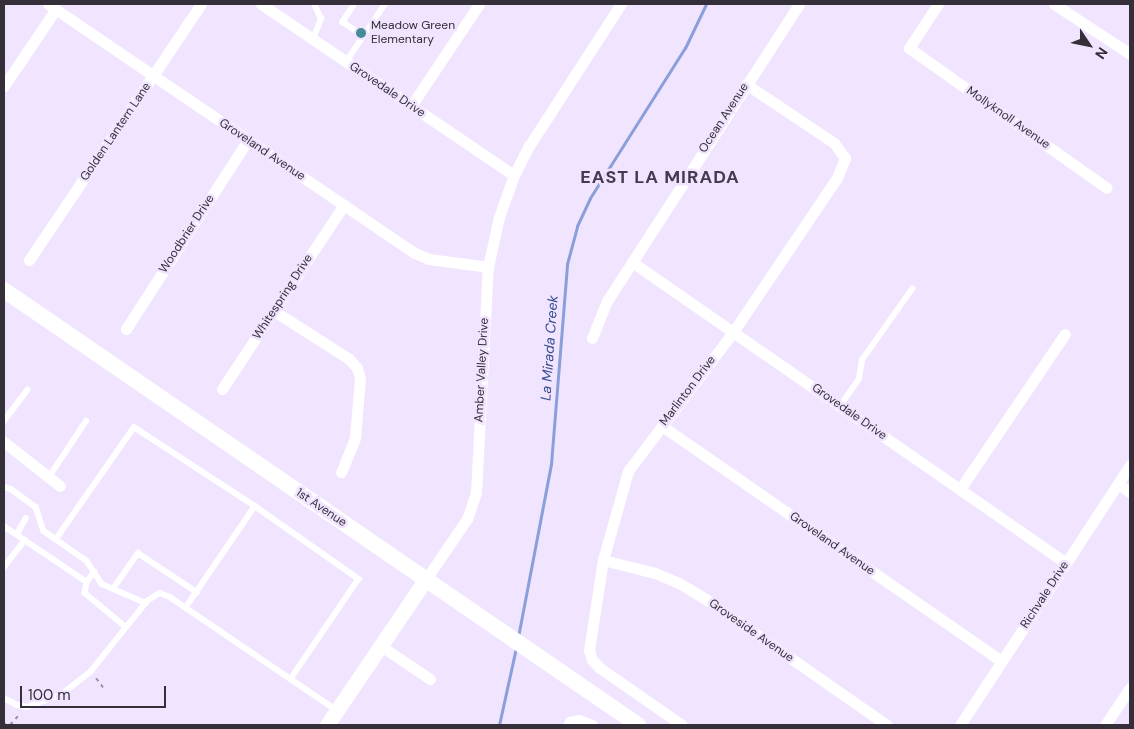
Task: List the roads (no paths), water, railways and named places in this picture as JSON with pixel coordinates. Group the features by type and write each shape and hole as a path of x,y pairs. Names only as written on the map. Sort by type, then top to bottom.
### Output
{"main road":[{"name":"1st Avenue","path":"4,290 638,725"}],"street":[{"name":"Golden Lantern Lane","path":"29,260 201,4"},
{"name":"Grovedale Drive","path":"261,4 514,175"},
{"path":"411,106 479,4"},
{"name":"Amber Valley Drive","path":"327,725 467,519 476,494 488,267 499,217 514,175 529,146 621,4"},
{"name":"Ocean Avenue","path":"592,338 607,301 799,4"},
{"name":"Mollyknoll Avenue","path":"938,4 910,48 1108,188"},
{"path":"1054,4 1130,54"},
{"name":"Groveland Avenue","path":"52,6 415,254 429,259 488,267"},
{"path":"4,86 52,6"},
{"name":"Marlinton Drive","path":"682,725 600,668 592,660 588,644 603,560 628,471 733,332 837,178 845,158 834,143 746,84"},
{"name":"Woodbrier Drive","path":"126,329 248,140"},
{"name":"Whitespring Drive","path":"222,389 344,205"},
{"name":"Grovedale Drive","path":"632,262 1066,563"},
{"path":"274,312 349,359 357,368 360,378 355,438 341,472"},
{"path":"960,489 1065,334"},
{"name":"Groveland Avenue","path":"662,426 1002,661"},
{"path":"4,442 60,486"},
{"name":"Richvale Drive","path":"960,725 1130,465"},
{"path":"1118,484 1130,492"},
{"name":"Groveside Avenue","path":"603,560 655,572 678,583 707,600 887,725"},
{"path":"380,646 430,679"},
{"path":"1105,725 1130,688"},
{"path":"568,725 570,722 579,720 592,725"}],"lane":[{"path":"313,39 321,19 314,4"},
{"path":"355,4 343,22 364,36"},
{"path":"346,62 385,4"},
{"path":"840,406 859,379 862,360 912,290"},
{"path":"4,421 27,390"},
{"path":"49,477 86,421"},
{"path":"56,539 134,427 255,506 359,579 291,679"},
{"path":"4,487 11,489 36,507 44,531 87,561 102,584 146,603"},
{"path":"186,607 255,506"},
{"path":"17,534 26,518"},
{"path":"4,526 88,582"},
{"path":"4,567 25,540"},
{"path":"114,589 138,552 196,592"},
{"path":"95,572 88,582 85,593 126,627"},
{"path":"4,698 17,705 27,707 62,694 91,671 146,603 160,593 186,607 337,710"}],"waterway":[{"name":"La Mirada Creek","path":"518,637 551,464 567,264 577,226 590,198 685,48 706,4"},
{"name":"La Mirada Creek","path":"499,725 516,648"}],"place":[{"name":"Meadow Green Elementary","path":"361,33"}],"district":[{"name":"EAST LA MIRADA","path":"660,177"}]}
